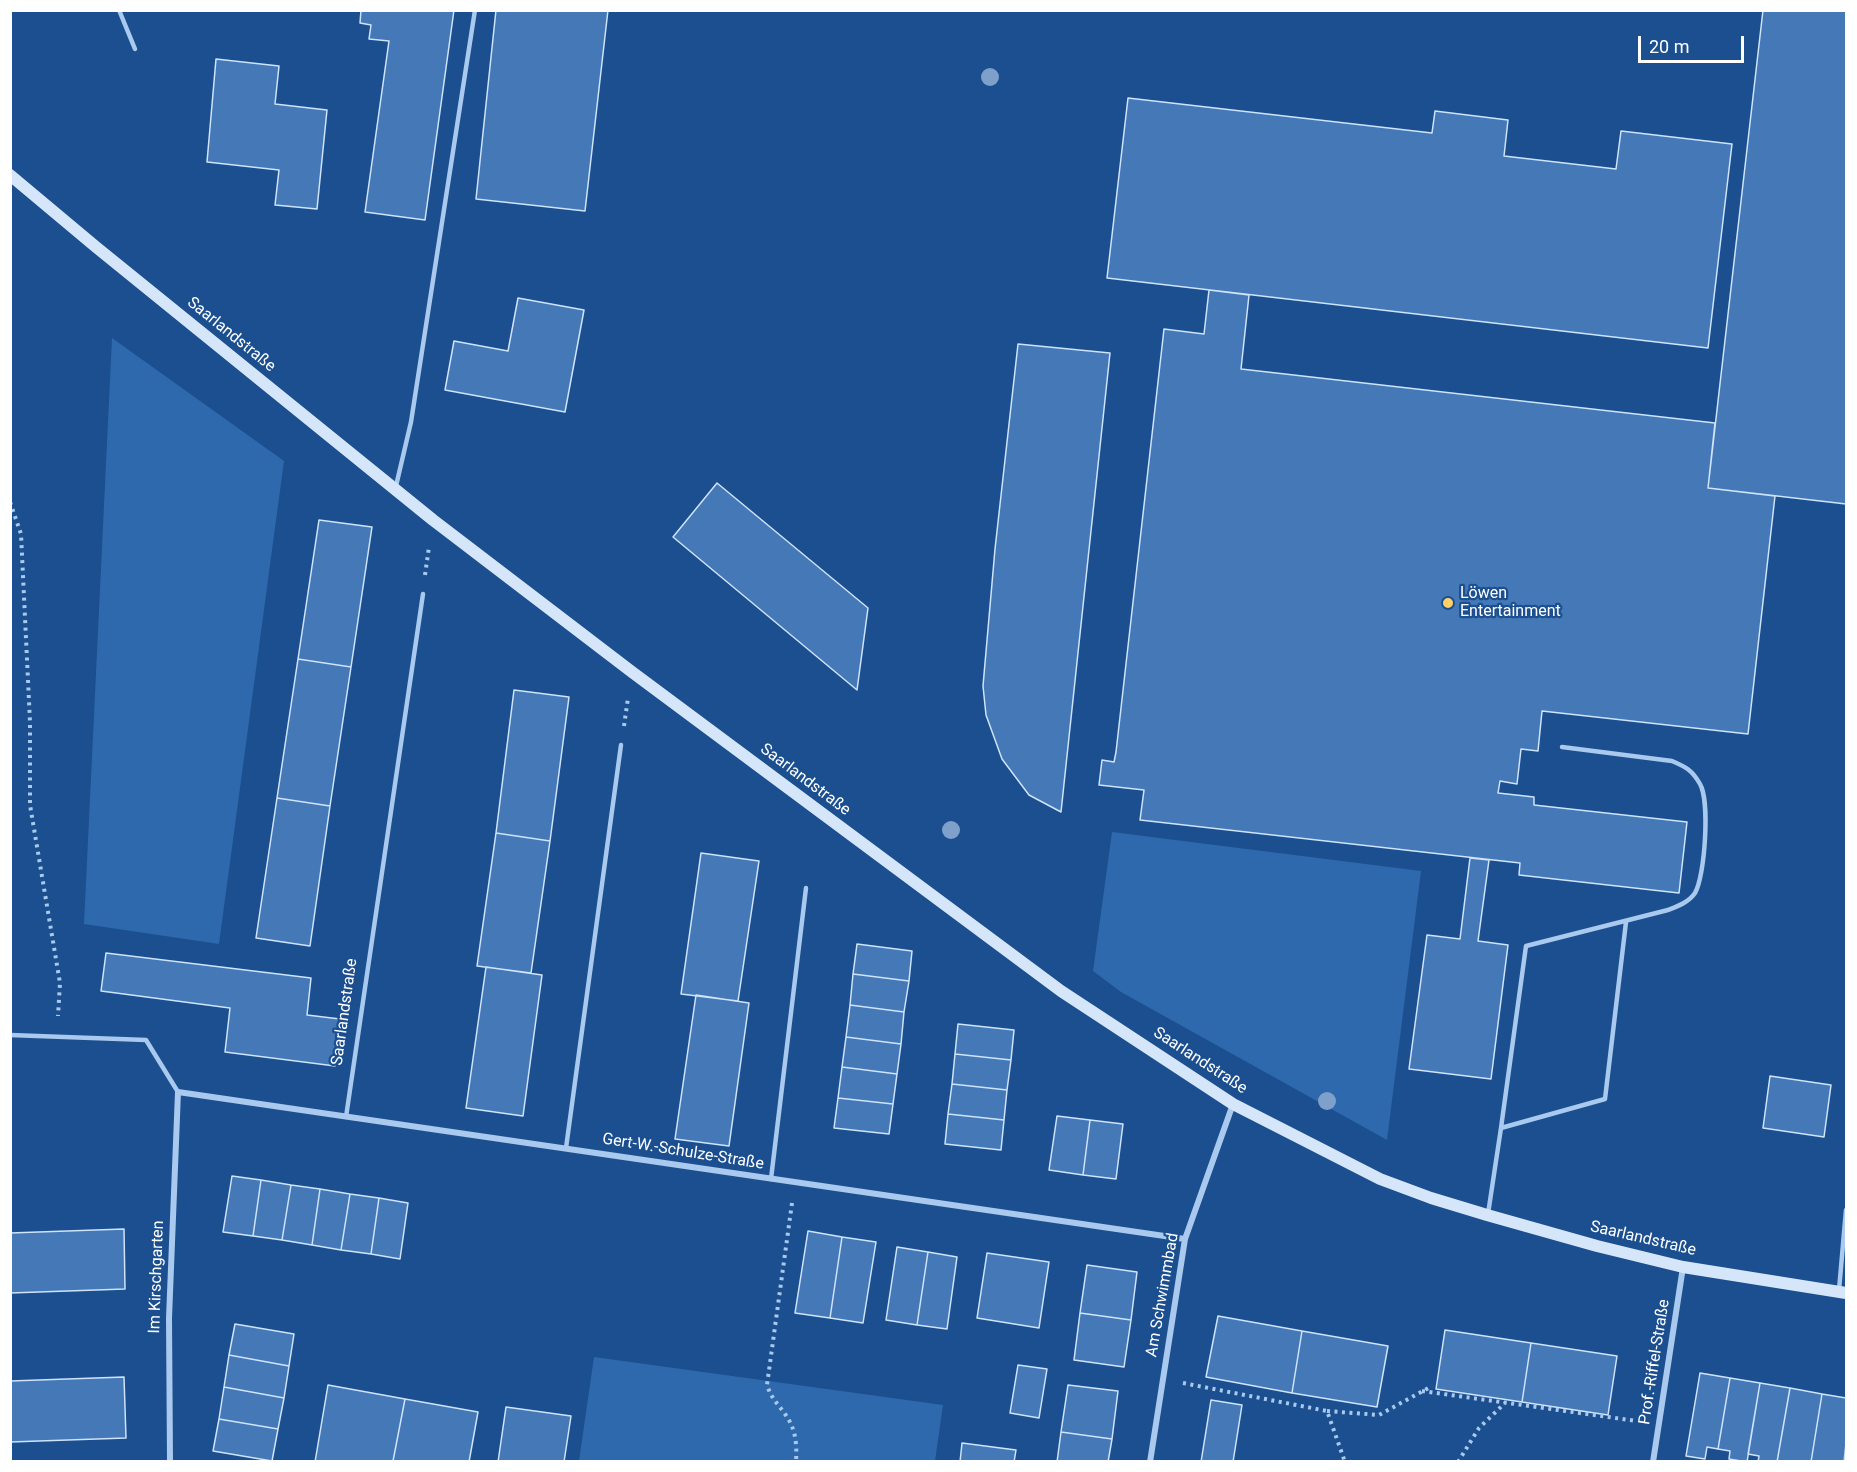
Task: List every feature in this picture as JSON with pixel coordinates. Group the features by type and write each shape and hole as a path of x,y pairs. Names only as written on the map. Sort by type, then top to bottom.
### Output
{"main road":[{"name":"Saarlandstraße","path":"10,175 433,520 633,672 1060,991 1233,1104 1380,1179 1431,1198 1597,1246 1683,1267 1842,1293"}],"street":[{"name":"Gert-W.-Schulze-Straße","path":"178,1092 1185,1239"},
{"name":"Im Kirschgarten","path":"170,1461 169,1318 178,1092"},
{"name":"Am Schwimmbad","path":"1150,1461 1185,1239 1233,1104"},
{"name":"Prof.-Riffel-Straße","path":"1653,1461 1683,1267"}],"lane":[{"path":"119,10 135,49"},
{"path":"395,489 411,422 475,10"},
{"name":"Saarlandstraße","path":"346,1117 423,594"},
{"path":"566,1148 621,745"},
{"path":"1487,1215 1502,1128 1526,946 1626,922 1682,905 1694,895 1701,880 1707,807 1702,786 1689,768 1672,761 1562,747"},
{"path":"771,1179 806,888"},
{"path":"1502,1128 1605,1099 1626,922"},
{"path":"10,1035 146,1040 178,1092"},
{"name":"Saarlandstraße","path":"1842,1293 1846,1210"}],"path":[{"path":"10,502 21,534 30,722 30,805 60,983 57,1036"},
{"path":"423,594 433,520"},
{"path":"621,745 633,672"},
{"path":"795,1183 767,1385 770,1397 792,1425 796,1441 796,1461"},
{"path":"1162,1379 1327,1411 1379,1414 1432,1386"},
{"path":"1422,1391 1659,1424"},
{"path":"1458,1461 1479,1428 1506,1403"},
{"path":"1327,1411 1345,1461"}],"shaded area":[{"path":"112,338 284,461 219,944 84,924"},
{"path":"1112,832 1421,871 1387,1140 1121,992 1093,971"},
{"path":"594,1357 943,1405 935,1461 579,1461"}],"building":[{"path":"361,10 454,10 425,220 365,212 389,41 369,39 371,25 360,23"},
{"path":"496,10 608,10 585,211 476,199"},
{"path":"1763,10 1846,10 1846,504 1708,488"},
{"path":"216,59 279,66 275,104 327,110 317,209 275,205 279,170 207,162"},
{"path":"1128,98 1432,133 1435,111 1508,120 1504,156 1616,169 1621,131 1732,144 1708,348 1107,278"},
{"name":"Löwen Entertainment","path":"1209,290 1249,295 1241,369 1715,423 1708,488 1775,496 1748,734 1542,711 1538,751 1521,749 1517,784 1500,781 1498,793 1534,797 1534,805 1687,822 1679,893 1519,875 1520,863 1140,820 1144,790 1099,785 1102,760 1114,762 1116,752 1164,329 1204,334"},
{"path":"518,298 584,310 565,412 445,390 454,341 508,351"},
{"path":"1018,344 1110,353 1061,812 1029,795 1002,759 986,715 983,686 995,549"},
{"path":"717,483 868,608 857,690 673,537"},
{"path":"319,520 372,527 351,667 298,659"},
{"path":"298,659 351,667 330,806 277,798"},
{"path":"514,690 569,697 550,841 496,833"},
{"path":"277,798 330,806 310,946 256,938"},
{"path":"496,833 550,841 531,973 477,966"},
{"path":"701,853 759,861 738,1001 681,994"},
{"path":"1470,858 1489,860 1478,941 1508,945 1491,1079 1409,1069 1427,935 1460,939"},
{"path":"857,944 912,951 909,981 853,974"},
{"path":"106,953 311,978 307,1015 340,1019 335,1066 225,1052 230,1008 101,991"},
{"path":"486,967 542,975 523,1116 466,1108"},
{"path":"853,974 909,981 904,1012 850,1005"},
{"path":"696,995 749,1003 729,1146 675,1139"},
{"path":"850,1005 904,1012 901,1044 846,1037"},
{"path":"958,1024 1014,1030 1011,1060 955,1054"},
{"path":"846,1037 901,1044 897,1074 842,1067"},
{"path":"955,1054 1011,1060 1007,1090 952,1084"},
{"path":"842,1067 897,1074 893,1104 838,1098"},
{"path":"1770,1076 1831,1085 1824,1137 1763,1128"},
{"path":"952,1084 1007,1090 1004,1120 948,1114"},
{"path":"838,1098 893,1104 889,1134 834,1128"},
{"path":"948,1114 1004,1120 1001,1150 945,1144"},
{"path":"1057,1116 1090,1120 1083,1175 1049,1170"},
{"path":"1090,1120 1123,1124 1116,1179 1083,1175"},
{"path":"232,1176 261,1180 253,1236 223,1232"},
{"path":"261,1180 291,1185 282,1240 253,1236"},
{"path":"291,1185 320,1189 312,1245 282,1240"},
{"path":"320,1189 350,1194 341,1250 312,1245"},
{"path":"350,1194 379,1198 371,1254 341,1250"},
{"path":"379,1198 408,1203 400,1259 371,1254"},
{"path":"124,1229 125,1289 10,1293 10,1233"},
{"path":"808,1231 842,1237 830,1318 795,1313"},
{"path":"842,1237 876,1242 863,1323 830,1318"},
{"path":"897,1247 928,1252 917,1325 886,1320"},
{"path":"928,1252 957,1257 947,1329 917,1325"},
{"path":"987,1253 1049,1262 1039,1328 977,1318"},
{"path":"1087,1265 1137,1272 1131,1320 1080,1313"},
{"path":"1080,1313 1131,1320 1124,1367 1074,1360"},
{"path":"1218,1316 1302,1331 1292,1393 1206,1377"},
{"path":"235,1324 294,1334 289,1366 229,1355"},
{"path":"1445,1330 1531,1343 1522,1402 1436,1389"},
{"path":"1302,1331 1388,1346 1377,1407 1292,1393"},
{"path":"1531,1343 1617,1356 1608,1415 1522,1402"},
{"path":"229,1355 289,1366 284,1398 224,1387"},
{"path":"1018,1365 1047,1369 1039,1418 1010,1413"},
{"path":"1700,1373 1730,1378 1718,1449 1707,1447 1705,1459 1686,1456"},
{"path":"124,1377 126,1438 10,1442 10,1381"},
{"path":"1730,1378 1760,1383 1747,1462 1729,1459 1730,1451 1718,1449"},
{"path":"1760,1383 1790,1388 1777,1462 1758,1462 1759,1456 1748,1454"},
{"path":"328,1385 405,1399 393,1461 315,1462"},
{"path":"1068,1385 1118,1391 1112,1439 1061,1432"},
{"path":"224,1387 284,1398 278,1429 219,1419"},
{"path":"1790,1388 1822,1394 1811,1462 1777,1462"},
{"path":"1822,1394 1846,1398 1844,1462 1811,1462"},
{"path":"405,1399 478,1412 469,1462 393,1461"},
{"path":"1211,1400 1242,1405 1233,1462 1201,1462"},
{"path":"506,1407 571,1416 564,1462 498,1462"},
{"path":"219,1419 278,1429 272,1461 213,1451"},
{"path":"1061,1432 1112,1439 1108,1462 1057,1462"},
{"path":"962,1443 1016,1450 1014,1462 960,1462"}],"place":[{"name":"Löwen Entertainment","path":"1448,603"}]}
